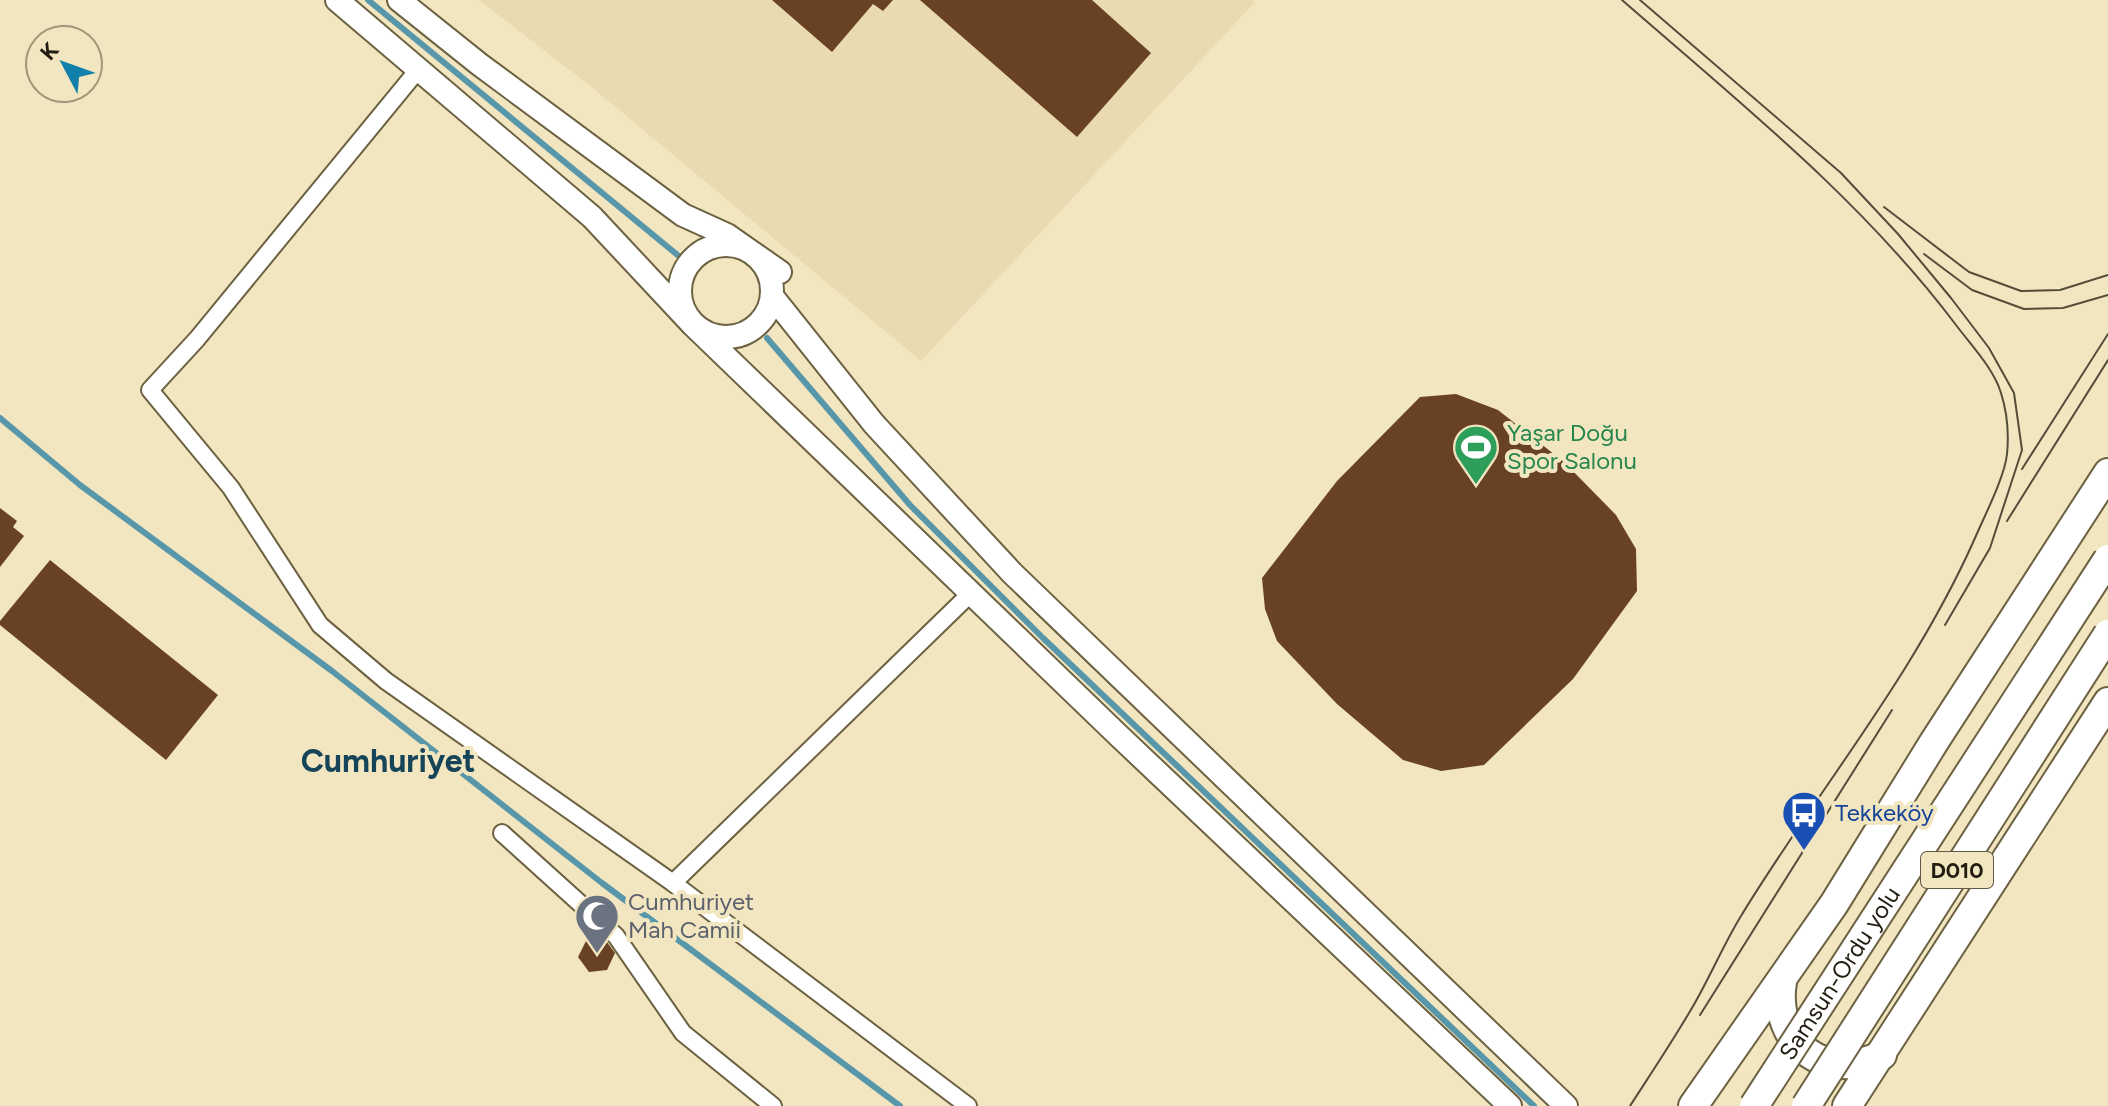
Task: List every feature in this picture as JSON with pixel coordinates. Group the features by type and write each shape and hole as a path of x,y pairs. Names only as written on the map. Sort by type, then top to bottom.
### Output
{"highway":[{"path":"1693,1106 1834,904 1934,742 2108,473"},
{"name":"Samsun-Ordu yolu","path":"1754,1106 2108,559"},
{"name":"Samsun-Ordu yolu","path":"1806,1106 2108,634"},
{"path":"1847,1106 2104,719"},
{"path":"1782,982 1780,1007 1783,1019 1803,1049 1836,1064 1860,1064 1882,1055"}],"street":[{"path":"337,0 592,217 693,325 1510,1106"},
{"path":"399,0 479,64 683,215 727,235 756,256 766,267 772,296 768,310 748,332 734,337 719,337 693,325 679,297 680,281 686,266 697,254 727,244 743,247 756,256 780,272"},
{"path":"417,71 197,339 150,390 231,488 320,625 386,681 673,883 968,1106"},
{"path":"772,296 874,424 1012,573 1566,1106"},
{"path":"673,883 971,593"},
{"path":"502,833 616,936 683,1033 773,1106"}],"shaded area":[{"path":"479,0 1255,2 921,361 594,89"}],"building":[{"path":"772,0 893,0 883,11 873,4 832,52"},
{"path":"920,0 1092,0 1151,53 1077,137"},
{"path":"1456,394 1498,410 1564,462 1616,515 1636,549 1637,591 1573,679 1484,765 1441,771 1403,760 1337,704 1277,641 1265,609 1262,578 1337,481 1420,397"},
{"path":"0,508 17,521 13,527 24,536 0,567"},
{"path":"50,560 218,695 166,760 0,625 0,621"},
{"name":"Cumhuriyet Mah Camii","path":"604,938 615,953 607,970 589,972 578,957 586,941"}],"waterway":[{"path":"368,0 680,257"},
{"path":"767,338 910,505 1043,638 1534,1106"},
{"path":"0,418 80,485 332,671 602,883 900,1106"}],"tram line":[{"path":"1622,0 1798,154 1881,236 1919,279 1993,375 2003,400 2008,439 2005,463 1994,496 1951,589 1924,637 1741,916 1696,1001 1630,1106"},
{"path":"1640,0 1841,173 1898,234 1951,298 1989,348 2014,393 2022,450 1990,548 1945,625"},
{"path":"1884,207 1969,272 2021,291 2060,290 2108,275"},
{"path":"1924,254 1972,290 2024,309 2063,308 2108,295"},
{"path":"2022,469 2108,334"},
{"path":"2007,521 2108,360"},
{"path":"1700,1015 1892,710"}],"place":[{"name":"Yaşar Doğu Spor Salonu","path":"1476,486"},
{"name":"Tekkeköy","path":"1804,852"},
{"name":"Cumhuriyet Mah Camii","path":"597,955"}],"district":[{"name":"Cumhuriyet","path":"388,761"}]}
